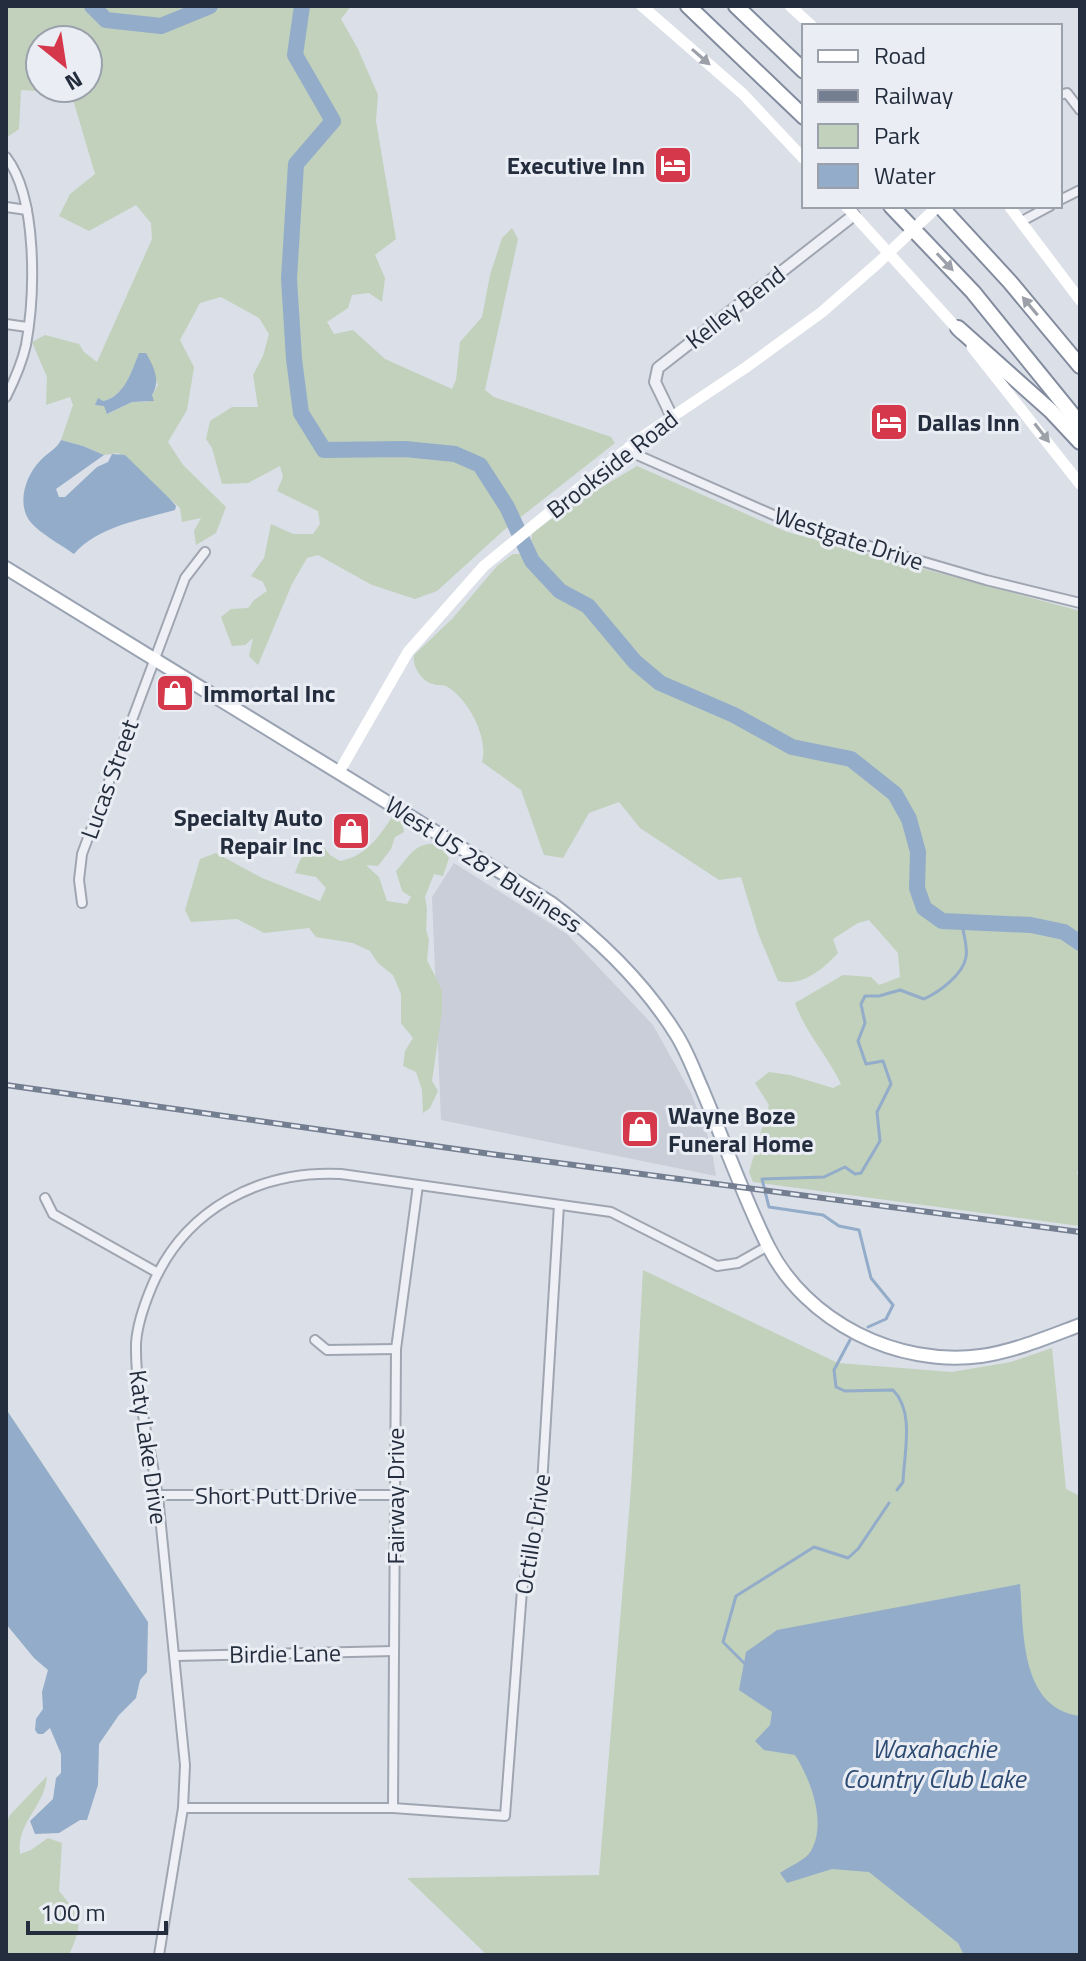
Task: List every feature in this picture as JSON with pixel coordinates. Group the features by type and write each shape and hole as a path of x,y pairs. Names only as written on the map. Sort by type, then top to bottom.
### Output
{"highway":[{"path":"688,6 802,115"},
{"path":"736,6 802,69"},
{"path":"893,208 973,292 1080,424"},
{"path":"941,208 1010,282 1080,366"},
{"path":"958,328 1051,411 1080,442"}],"main road":[{"path":"642,6 743,94 802,157"},
{"path":"790,6 810,24"},
{"name":"Brookside Road","path":"339,772 408,652 470,581 626,450 822,312 937,208"},
{"path":"1011,208 1080,300"},
{"path":"850,210 958,328 1080,484"},
{"name":"West US 287 Business","path":"6,568 551,903 591,933 625,966 677,1035 768,1246 793,1284 816,1307 849,1329 890,1348 944,1357 983,1356 1080,1325"}],"street":[{"path":"1062,94 1067,93 1080,110"},
{"path":"6,157 21,183 31,255 31,313 20,362 6,397"},
{"path":"1062,199 1080,190"},
{"path":"6,207 27,210"},
{"path":"1022,221 1046,208"},
{"name":"Kelley Bend","path":"672,417 655,382 658,368 850,210"},
{"path":"6,324 27,327"},
{"name":"Westgate Drive","path":"626,450 794,524 986,580 1080,603"},
{"name":"Lucas Street","path":"82,903 79,880 82,854 185,578 205,552"},
{"name":"Katy Lake Drive","path":"159,1955 183,1808 185,1765 158,1495 139,1398 136,1341 142,1309 166,1257 204,1214 226,1198 283,1177 313,1173 611,1212 717,1266 738,1263 768,1246"},
{"name":"Fairway Drive","path":"393,1808 396,1349 418,1185"},
{"path":"45,1198 53,1214 158,1273"},
{"name":"Octillo Drive","path":"393,1808 505,1816 522,1590 540,1518 559,1205"},
{"path":"315,1340 327,1350 396,1349"},
{"name":"Short Putt Drive","path":"158,1495 395,1495"},
{"name":"Birdie Lane","path":"175,1656 394,1651"},
{"path":"183,1808 393,1808"}],"shaded area":[{"path":"454,863 567,934 653,1025 691,1093 711,1145 716,1176 441,1120 432,897"}],"green space":[{"path":"6,6 351,6 341,19 378,95 376,121 396,239 375,255 385,278 382,302 369,293 352,295 348,308 327,322 334,334 353,330 385,359 452,389 456,380 460,342 482,317 490,275 502,238 512,228 518,239 485,390 494,397 611,437 615,443 503,531 437,591 415,599 372,585 318,555 307,558 292,584 258,665 249,656 253,638 245,645 232,646 221,617 231,609 248,608 267,591 263,582 251,576 264,558 271,524 293,534 313,534 320,524 318,511 277,491 283,477 280,466 248,483 222,484 212,448 206,439 210,421 232,407 258,407 253,375 263,356 269,334 259,318 221,297 200,303 180,340 194,367 187,410 168,442 183,465 226,507 216,533 196,545 194,531 201,518 182,522 180,508 118,453 104,455 61,440 73,405 70,397 46,405 47,377 32,342 45,335 79,344 97,362 152,239 151,223 136,205 89,231 59,216 70,194 95,174 74,104 104,104 104,24 24,24 24,90 21,90 19,129 6,138","holes":["134,366 154,377 158,385 148,402 132,402 108,414 103,401 119,392"]},
{"path":"637,466 787,532 1080,611 1080,1160 1077,1174 1080,1177 1080,1226 753,1182 749,1172 769,1105 755,1083 769,1072 833,1088 841,1084 804,1024 795,1003 843,975 871,977 879,985 900,977 898,953 869,920 858,923 833,939 838,953 818,971 795,982 778,981 758,933 741,877 719,880 640,828 619,802 589,813 563,858 544,855 521,790 482,762 482,742 469,709 446,686 435,685 419,673 414,655 453,618 497,566 513,554 530,554 532,533"},
{"path":"392,817 401,818 404,832 395,837 391,849 378,866 366,865 379,877 387,901 407,904 411,897 402,891 396,871 418,847 439,844 449,858 443,876 434,874 425,897 429,940 427,960 442,990 442,1011 432,1081 438,1091 430,1108 423,1113 422,1090 416,1072 403,1066 405,1051 413,1038 401,1023 401,994 393,975 378,963 370,951 353,943 316,937 309,928 264,933 237,919 191,922 185,910 200,859 216,853 262,878 320,901 326,888 316,877 295,873 304,854 320,842 330,855 340,861 349,859 370,845"},
{"path":"643,1270 838,1363 952,1372 1011,1362 1052,1348 1066,1489 1080,1496 1080,1955 487,1955 407,1878 599,1875 631,1488"},
{"path":"47,1776 41,1797 22,1833 20,1854 48,1838 62,1843 59,1891 76,1914 77,1935 69,1955 6,1955 6,1823"}],"water":[{"path":"139,353 146,353 154,369 154,401 132,402 107,414 104,406 95,405 98,398 103,401 110,399 122,389"},
{"path":"61,440 104,455 56,489 59,497 65,497 97,467 108,462 112,454 125,455 170,499 176,506 175,510 108,530 84,544 74,554 32,524 25,513 23,497 34,468"},
{"path":"6,1409 148,1622 147,1672 140,1680 136,1698 119,1715 99,1744 98,1785 87,1820 80,1820 59,1833 35,1834 30,1821 53,1799 56,1778 61,1773 61,1754 50,1728 43,1734 35,1730 36,1719 43,1709 42,1692 48,1670 6,1624"},
{"name":"Waxahachie Country Club Lake","path":"1020,1584 1025,1644 1035,1683 1045,1698 1060,1710 1080,1716 1080,1955 964,1955 958,1943 869,1872 832,1869 787,1883 780,1873 809,1854 816,1840 815,1802 795,1755 764,1750 755,1741 770,1725 772,1712 739,1690 746,1652 777,1630"}],"waterway":[{"path":"92,6 106,20 161,26 210,6"},
{"path":"302,6 295,55 333,121 296,164 289,279 301,413 324,450 405,449 455,454 480,465 507,507 532,561 560,591 588,606 635,662 660,683 734,715 792,747 851,759 895,794 909,819 918,852 917,888 924,908 942,921 1031,925 1064,932 1080,943"},
{"path":"868,1327 886,1319 893,1305 871,1278 859,1230 839,1226 823,1215 769,1207 762,1179 824,1177 845,1167 855,1174 861,1173 880,1141 877,1112 891,1084 883,1061 866,1064 858,1041 865,1023 861,1004 865,996 900,990 924,999 943,987 964,964 966,944 962,923"},
{"path":"850,1340 834,1370 836,1387 845,1391 893,1390 904,1410 907,1433 903,1482 897,1490"},
{"path":"747,1666 723,1642 736,1596 814,1547 848,1558 858,1549 889,1503"}],"railway":[{"path":"6,1085 498,1155 1080,1232"}],"place":[{"name":"Executive Inn","path":"673,165"},
{"name":"Dallas Inn","path":"889,422"},
{"name":"Immortal Inc","path":"175,693"},
{"name":"Specialty Auto Repair Inc","path":"351,831"},
{"name":"Wayne Boze Funeral Home","path":"640,1129"}]}
